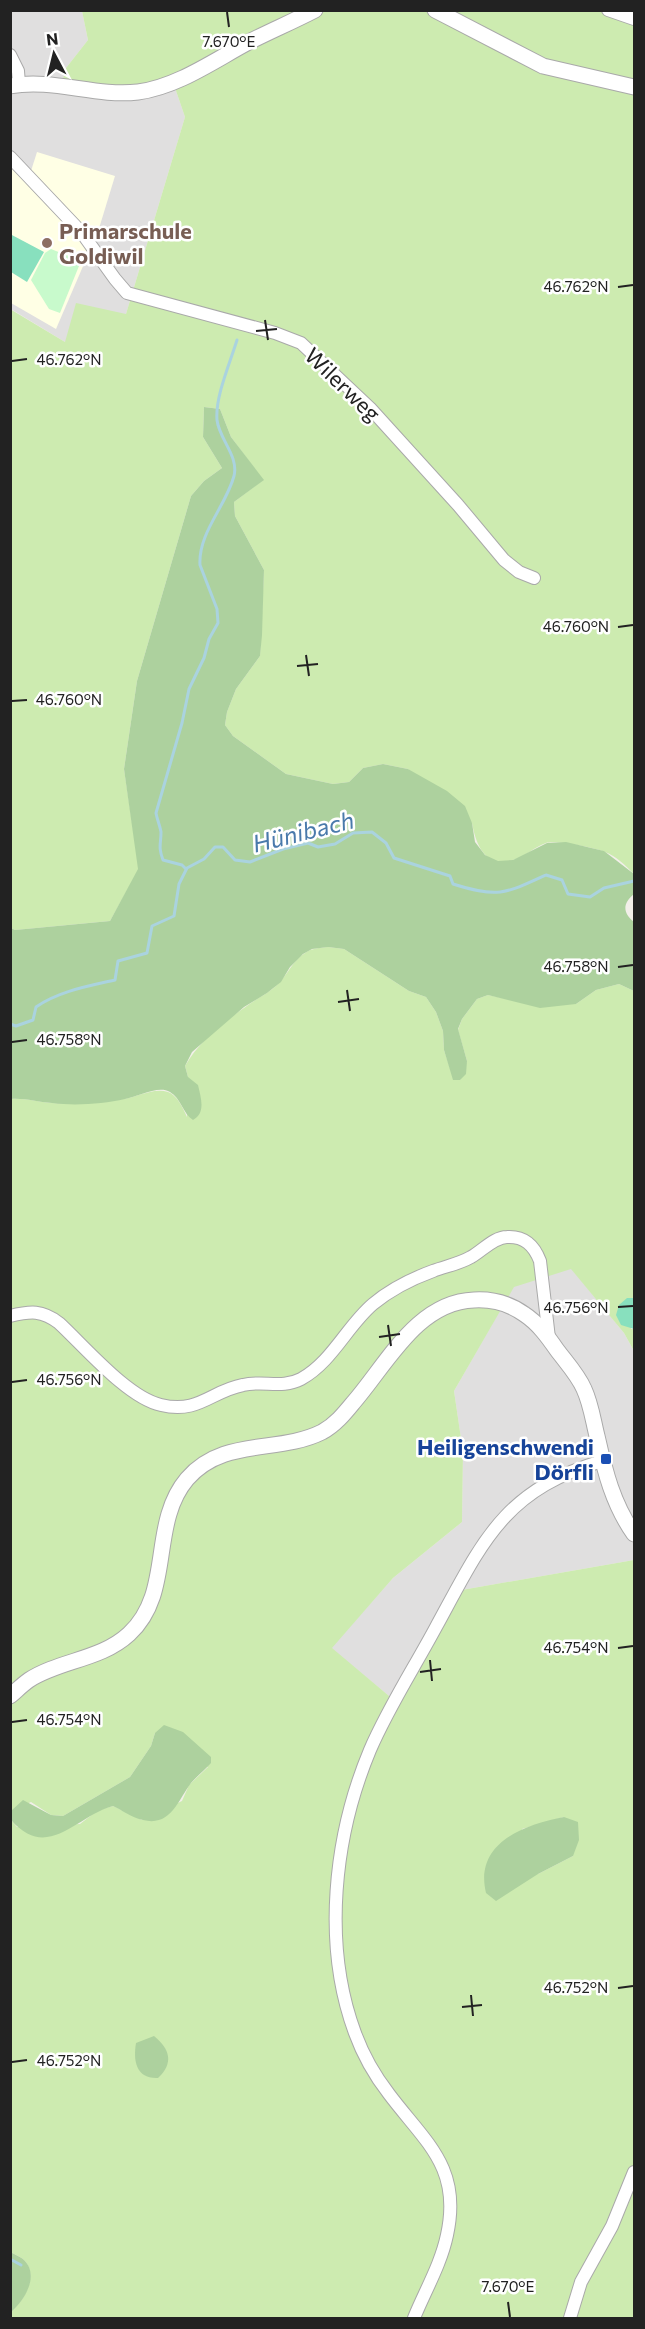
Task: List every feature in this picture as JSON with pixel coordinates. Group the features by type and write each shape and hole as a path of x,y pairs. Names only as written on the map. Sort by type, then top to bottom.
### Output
{"street":[{"path":"10,55 18,71 15,85 44,84 118,93 156,88 173,82 315,10"},
{"path":"435,10 543,66 634,87"},
{"path":"608,10 634,19"},
{"name":"Wilerweg","path":"10,157 82,233 127,293 275,333 301,343 370,408 458,505 504,560 519,572 534,578"},
{"path":"10,1316 31,1311 45,1313 142,1398 161,1406 187,1407 205,1402 243,1384 280,1385 299,1380 311,1373 327,1358 370,1306 393,1289 419,1276 460,1262 497,1239 506,1237 522,1239 537,1252 549,1339"},
{"path":"10,1696 35,1677 113,1647 134,1630 152,1602 170,1508 180,1488 193,1473 209,1461 227,1453 305,1438 324,1431 340,1418 408,1335 430,1314 460,1301 480,1299 499,1302 527,1315 549,1339 584,1388 608,1484 634,1534"},
{"path":"414,2319 447,2237 450,2198 441,2164 421,2131 378,2079 360,2046 347,2008 336,1931 339,1868 348,1816 371,1749 393,1704 492,1530 530,1493 557,1476 602,1461"},
{"path":"570,2319 581,2282 612,2226 634,2172"}],"shaded area":[{"path":"10,11 82,11 88,40 66,68 173,82 185,117 126,314 65,342 11,309"},
{"path":"37,152 115,176 97,235 93,236 31,171"},
{"name":"Primarschule Goldiwil","path":"11,164 90,250 56,329 11,303"},
{"path":"571,1268 624,1333 634,1351 634,1560 456,1591 395,1701 331,1648 393,1578 462,1522 463,1452 454,1391 514,1286"}],"green space":[{"path":"82,11 634,11 634,874 605,852 551,842 537,847 522,857 503,862 495,861 489,858 479,846 472,823 408,769 383,764 363,768 349,782 333,784 286,774 233,736 225,725 227,712 236,689 260,656 264,570 235,516 234,502 263,480 231,437 220,409 204,407 203,437 222,468 204,481 191,496 137,681 124,769 139,869 110,921 15,930 11,928 10,309 65,342 76,303 126,314 185,117 173,82 156,88 61,86 66,68 88,40"},
{"path":"10,234 44,252 27,282 11,272"},
{"path":"51,249 81,261 60,313 49,309 31,280 45,253"},
{"path":"204,407 220,409 231,437 264,480 234,502 235,516 264,570 260,656 236,689 227,712 225,725 233,736 286,774 333,784 349,782 363,768 383,764 408,769 447,791 465,806 472,823 475,842 485,855 498,861 513,860 547,843 566,842 604,851 634,874 634,894 625,908 627,915 634,922 634,991 619,984 596,990 576,1004 540,1008 488,995 477,999 462,1019 458,1029 467,1061 466,1074 460,1080 453,1080 444,1050 443,1031 436,1012 426,997 409,991 344,949 328,947 312,949 303,954 290,967 281,982 244,1007 192,1052 185,1066 188,1077 198,1085 202,1105 200,1113 193,1120 174,1095 165,1090 116,1101 89,1104 11,1099 11,928 15,930 110,921 138,869 124,769 137,681 191,496 204,481 222,468 203,437"},
{"path":"316,948 344,949 409,991 426,997 436,1012 443,1031 444,1050 454,1080 460,1080 467,1061 458,1030 462,1019 477,999 488,995 507,999 576,1004 596,990 619,984 634,991 634,1298 631,1329 634,1329 634,1351 624,1333 571,1269 514,1287 454,1391 463,1452 462,1522 393,1578 332,1648 395,1701 456,1591 634,1560 634,2318 11,2318 11,2312 21,2301 28,2287 30,2272 23,2259 10,2252 11,1820 17,1827 80,1824 98,1810 113,1806 142,1820 182,1801 189,1785 208,1767 155,1733 151,1746 130,1777 63,1816 51,1815 31,1802 11,1811 11,1099 78,1103 127,1098 162,1091 174,1096 187,1117 188,1077 185,1066 197,1049 227,1020 274,988 301,956","holes":["564,1817 573,1856 538,1874 522,1829"]},
{"path":"627,1298 634,1298 634,1329 621,1325 616,1315 619,1305"},
{"path":"164,1725 183,1732 211,1757 211,1763 191,1783 173,1811 167,1816 160,1820 143,1820 113,1806 50,1837 37,1837 24,1832 11,1820 11,1811 23,1800 51,1815 63,1816 130,1777 151,1746 155,1733"},
{"path":"564,1817 578,1822 579,1840 573,1856 538,1874 496,1901 486,1893 484,1876 487,1861 505,1839 533,1825"},
{"path":"154,2036 164,2046 168,2056 166,2067 158,2078 151,2078 141,2072 135,2056 136,2043"},
{"path":"10,2252 23,2259 31,2272 31,2280 25,2295 11,2312"}],"waterway":[{"path":"186,869 182,865 163,860 160,849 161,832 156,813 182,723 189,689 204,658 209,639 218,623 217,609 200,565 203,542 234,476 234,461 221,434 217,411 237,340"},
{"name":"Hünibach","path":"10,1024 16,1026 33,1020 36,1007 54,997 115,980 118,961 147,953 152,926 174,916 179,884 187,868 204,859 215,847 223,847 235,860 250,862 283,849 308,843 318,847 335,844 353,833 372,832 386,843 394,858 450,876 453,884 480,891 510,890 546,875 562,880 568,894 590,897 604,888 634,881"},
{"path":"10,2259 21,2265"}],"place":[{"name":"Primarschule Goldiwil","path":"47,243"},
{"name":"Heiligenschwendi Dörfli","path":"606,1459"}]}
